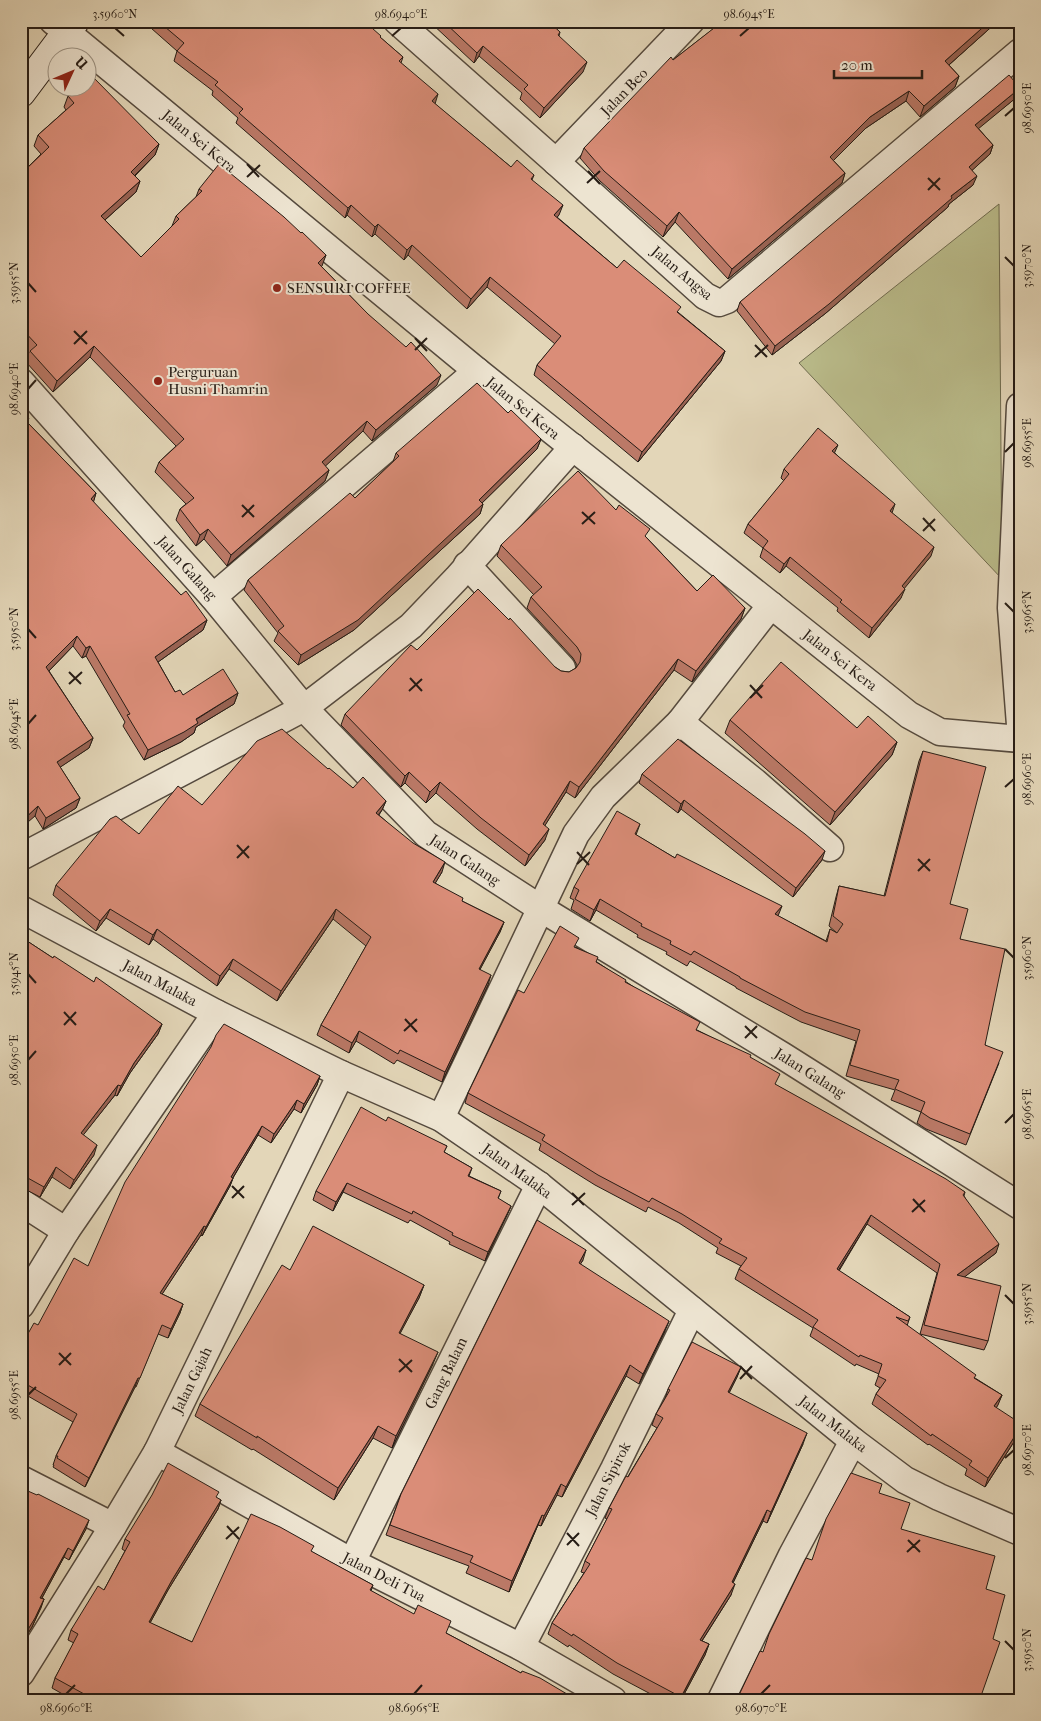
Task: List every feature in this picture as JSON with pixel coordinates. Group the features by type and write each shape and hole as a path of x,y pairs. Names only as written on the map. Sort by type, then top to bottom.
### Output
{"street":[{"name":"Jalan Angsa","path":"396,21 705,296 719,303 727,300 1020,52"},
{"name":"Jalan Beo","path":"556,162 691,21"},
{"path":"21,93 65,25"},
{"name":"Jalan Sei Kera","path":"65,25 477,371 910,715 940,732 1020,738"},
{"path":"213,597 477,371"},
{"name":"Jalan Galang","path":"21,382 213,597 304,708 426,834 540,908 783,1056 1020,1206"},
{"path":"1020,406 1011,608 1020,725"},
{"path":"21,857 304,708 410,626 573,447"},
{"path":"467,565 562,668"},
{"path":"441,1118 576,834 603,798 680,722 772,605"},
{"path":"680,722 754,782 830,848"},
{"name":"Jalan Malaka","path":"21,909 216,1012 341,1074 441,1118 539,1186 852,1441 905,1480 1020,1532"},
{"path":"21,1305 66,1231 216,1012"},
{"name":"Jalan Gajah","path":"21,1673 157,1452 341,1074"},
{"name":"Gang Balam","path":"352,1562 539,1186"},
{"path":"21,1202 66,1231"},
{"name":"Jalan Sipirok","path":"522,1647 614,1469 692,1310"},
{"path":"721,1700 792,1555 852,1441"},
{"name":"Jalan Deli Tua","path":"157,1452 352,1562 522,1647 613,1700"},
{"path":"21,1479 113,1526"}],"green space":[{"path":"999,204 1002,579 799,363"}],"building":[{"path":"158,21 364,21 403,57 399,61 438,94 432,101 511,167 517,160 534,175 531,179 563,205 554,215 617,268 624,260 681,307 677,312 725,351 642,452 537,365 561,336 490,277 471,299 412,245 407,250 378,224 375,227 351,205 348,208 239,113 243,109 215,85 218,82 177,51 184,43"},
{"path":"443,21 548,21 560,32 558,35 587,62 544,108 524,89 528,85 483,46 477,53"},
{"path":"723,21 990,21 945,61 959,76 924,106 909,91 870,117 830,157 845,173 732,269 679,212 667,226 604,171 584,148 671,57 673,60"},
{"path":"1009,75 1020,88 975,125 993,145 969,167 977,176 951,196 952,198 829,304 775,346 740,302"},
{"path":"98,82 159,144 131,172 140,181 101,216 141,257 179,219 176,216 202,191 199,189 219,164 302,232 326,255 318,263 368,314 406,347 411,342 441,375 376,430 367,421 322,462 329,470 231,555 208,529 200,535 180,509 194,498 159,462 184,439 94,346 57,381 30,351 37,345 21,328 21,174 49,147 38,135 74,103 70,98 98,98"},
{"path":"477,383 508,413 511,410 541,439 479,500 483,504 358,620 301,655 278,631 284,626 248,580 350,493 355,498 399,456 396,453"},
{"path":"21,410 29,418 26,421 96,493 91,499 181,595 186,591 207,620 155,657 175,692 180,690 183,695 223,669 238,693 196,719 198,723 184,732 148,750 127,715 130,714 90,646 86,648 77,636 46,667 93,738 57,762 80,798 46,818 38,806 21,822"},
{"path":"818,428 838,445 832,451 895,504 890,511 934,547 902,586 905,589 872,628 840,602 842,600 790,557 784,564 763,548 768,541 748,524 789,474 784,469"},
{"path":"578,471 616,510 619,505 650,529 645,536 697,591 713,575 745,608 696,671 678,659 579,787 570,781 543,824 549,829 529,855 481,818 440,782 430,792 409,772 405,776 345,714 411,645 417,650 478,589 509,620 510,618 555,667 561,671 569,672 576,668 580,662 581,654 577,647 531,597 542,587 501,545"},
{"path":"781,662 857,728 868,716 897,742 835,812 730,720"},
{"path":"282,729 353,788 363,777 386,801 376,813 413,843 445,862 433,882 463,898 462,901 504,922 479,969 491,975 445,1072 400,1050 398,1054 359,1031 352,1043 321,1025 371,937 336,909 281,991 233,959 220,976 157,929 153,935 110,909 100,921 56,885 110,819 116,816 139,834 178,786 202,805 257,741"},
{"path":"678,739 825,851 796,888 684,800 681,804 642,774"},
{"path":"923,751 986,767 950,904 968,909 960,939 1005,949 985,1045 1003,1052 970,1134 930,1118 921,1112 925,1102 895,1089 899,1080 850,1065 860,1030 805,1012 740,978 694,951 691,955 670,944 671,941 641,926 642,924 600,899 594,910 575,899 579,890 574,887 617,811 640,824 635,834 675,858 677,854 782,906 775,914 827,942 830,929 837,933 843,924 833,916 839,886 885,896"},
{"path":"560,926 579,938 574,947 598,957 596,962 626,980 625,982 700,1022 696,1030 751,1055 750,1057 780,1074 775,1084 946,1179 965,1192 963,1195 999,1244 957,1275 1001,1286 988,1341 924,1325 940,1264 871,1215 837,1269 910,1317 908,1321 896,1317 976,1375 974,1378 1002,1395 994,1406 1020,1423 1020,1428 988,1478 969,1465 972,1461 932,1434 931,1436 876,1394 886,1380 878,1376 882,1364 860,1355 859,1357 813,1327 818,1320 739,1269 747,1258 719,1243 722,1239 652,1198 649,1202 598,1175 542,1140 545,1135 468,1093 518,990 524,993"},
{"path":"21,937 94,982 96,977 162,1024 134,1063 121,1086 118,1085 81,1133 97,1145 74,1180 56,1167 44,1187 26,1177 21,1178"},
{"path":"224,1024 320,1076 304,1104 297,1100 274,1134 262,1126 231,1177 233,1178 206,1227 204,1226 160,1293 183,1304 171,1329 162,1325 140,1378 138,1378 89,1478 57,1458 58,1456 56,1456 77,1414 21,1381 21,1346 34,1323 38,1325 74,1258 88,1266 125,1182"},
{"path":"361,1107 386,1121 388,1117 447,1146 444,1152 472,1168 468,1176 501,1191 498,1198 511,1206 488,1252 452,1235 453,1233 413,1211 412,1214 347,1183 336,1202 316,1191"},
{"path":"21,1207 28,1212 21,1224"},
{"path":"537,1220 586,1250 579,1263 669,1321 643,1374 630,1365 566,1487 561,1484 544,1516 542,1515 512,1581 470,1562 473,1556 390,1525 401,1494"},
{"path":"313,1226 424,1285 399,1333 438,1352 396,1436 378,1426 338,1488 257,1436 257,1438 200,1404 282,1265 290,1270"},
{"path":"692,1342 741,1367 728,1392 807,1433 771,1512 767,1510 732,1582 735,1584 700,1640 709,1644 681,1697 617,1663 573,1634 572,1636 552,1623 590,1564 585,1561 612,1509 609,1508 626,1476 628,1477 663,1418 656,1414 670,1390 668,1389"},
{"path":"168,1463 219,1492 216,1497 221,1500 172,1580 149,1622 192,1642 251,1514 280,1527 314,1546 311,1551 373,1585 370,1590 414,1614 418,1605 451,1621 446,1633 521,1673 522,1671 540,1678 572,1697 571,1700 95,1700 55,1678 78,1634 71,1630 98,1586 104,1590 130,1542 125,1539 152,1495"},
{"path":"851,1473 882,1484 879,1493 910,1503 901,1529 995,1556 986,1589 1005,1595 993,1639 1000,1642 981,1696 986,1697 985,1700 737,1700 760,1651 763,1652 769,1634 806,1558 812,1560 826,1519"},
{"path":"21,1488 38,1494 89,1520 73,1551 68,1548 40,1598 44,1599 21,1641"}],"place":[{"name":"SENSURI COFFEE","path":"277,288"},
{"name":"Perguruan Husni Thamrin","path":"158,381"}]}
